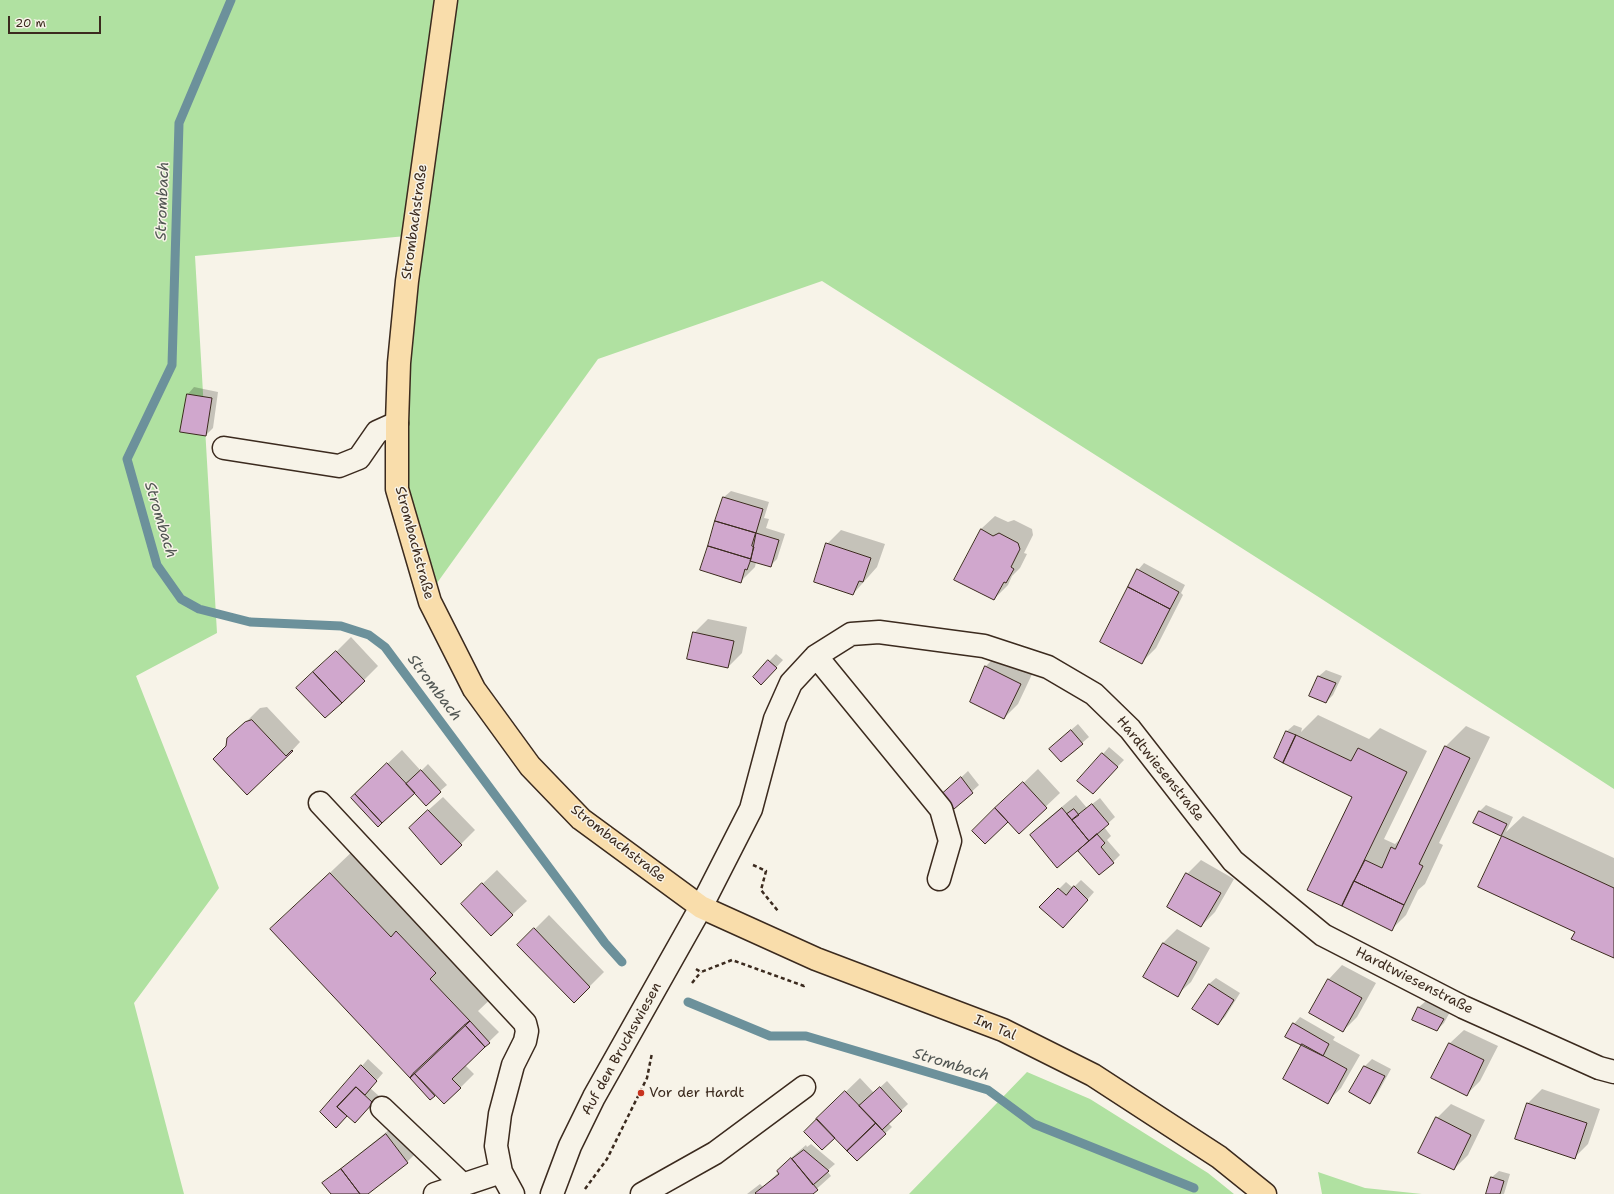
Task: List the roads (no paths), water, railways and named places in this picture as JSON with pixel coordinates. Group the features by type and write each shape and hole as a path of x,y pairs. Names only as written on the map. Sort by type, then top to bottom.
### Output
{"main road":[{"name":"Strombachstraße","path":"446,0 407,280 399,363 397,489 430,602 474,689 530,766 581,819 701,908"},
{"name":"Im Tal","path":"701,908 816,959 1003,1030 1093,1075 1219,1157 1265,1194"}],"street":[{"path":"224,448 338,466 359,458 377,432 397,422"},
{"name":"Hardtwiesenstraße","path":"701,908 751,809 775,719 791,684 816,656 851,634 879,632 984,646 1048,667 1094,694 1130,729 1233,861 1323,935 1463,1007 1599,1068 1614,1072"},
{"path":"816,656 941,809 950,841 939,879"},
{"path":"320,803 525,1023 527,1031 525,1042 513,1065 500,1114 496,1146 501,1172 513,1194"},
{"name":"Auf den Bruchswiesen","path":"552,1194 570,1146 594,1097 701,908"},
{"path":"642,1194 714,1153 804,1087"},
{"path":"382,1108 462,1185"},
{"path":"435,1194 501,1172"}],"waterway":[{"name":"Strombach","path":"231,0 179,123 172,365 127,459 157,565 181,599 199,609 250,622 341,626 369,635 385,647 605,943 622,962"},
{"name":"Strombach","path":"688,1002 770,1036 806,1036 988,1090 1034,1124 1194,1188"}],"place":[{"name":"Vor der Hardt","path":"641,1093"}]}
